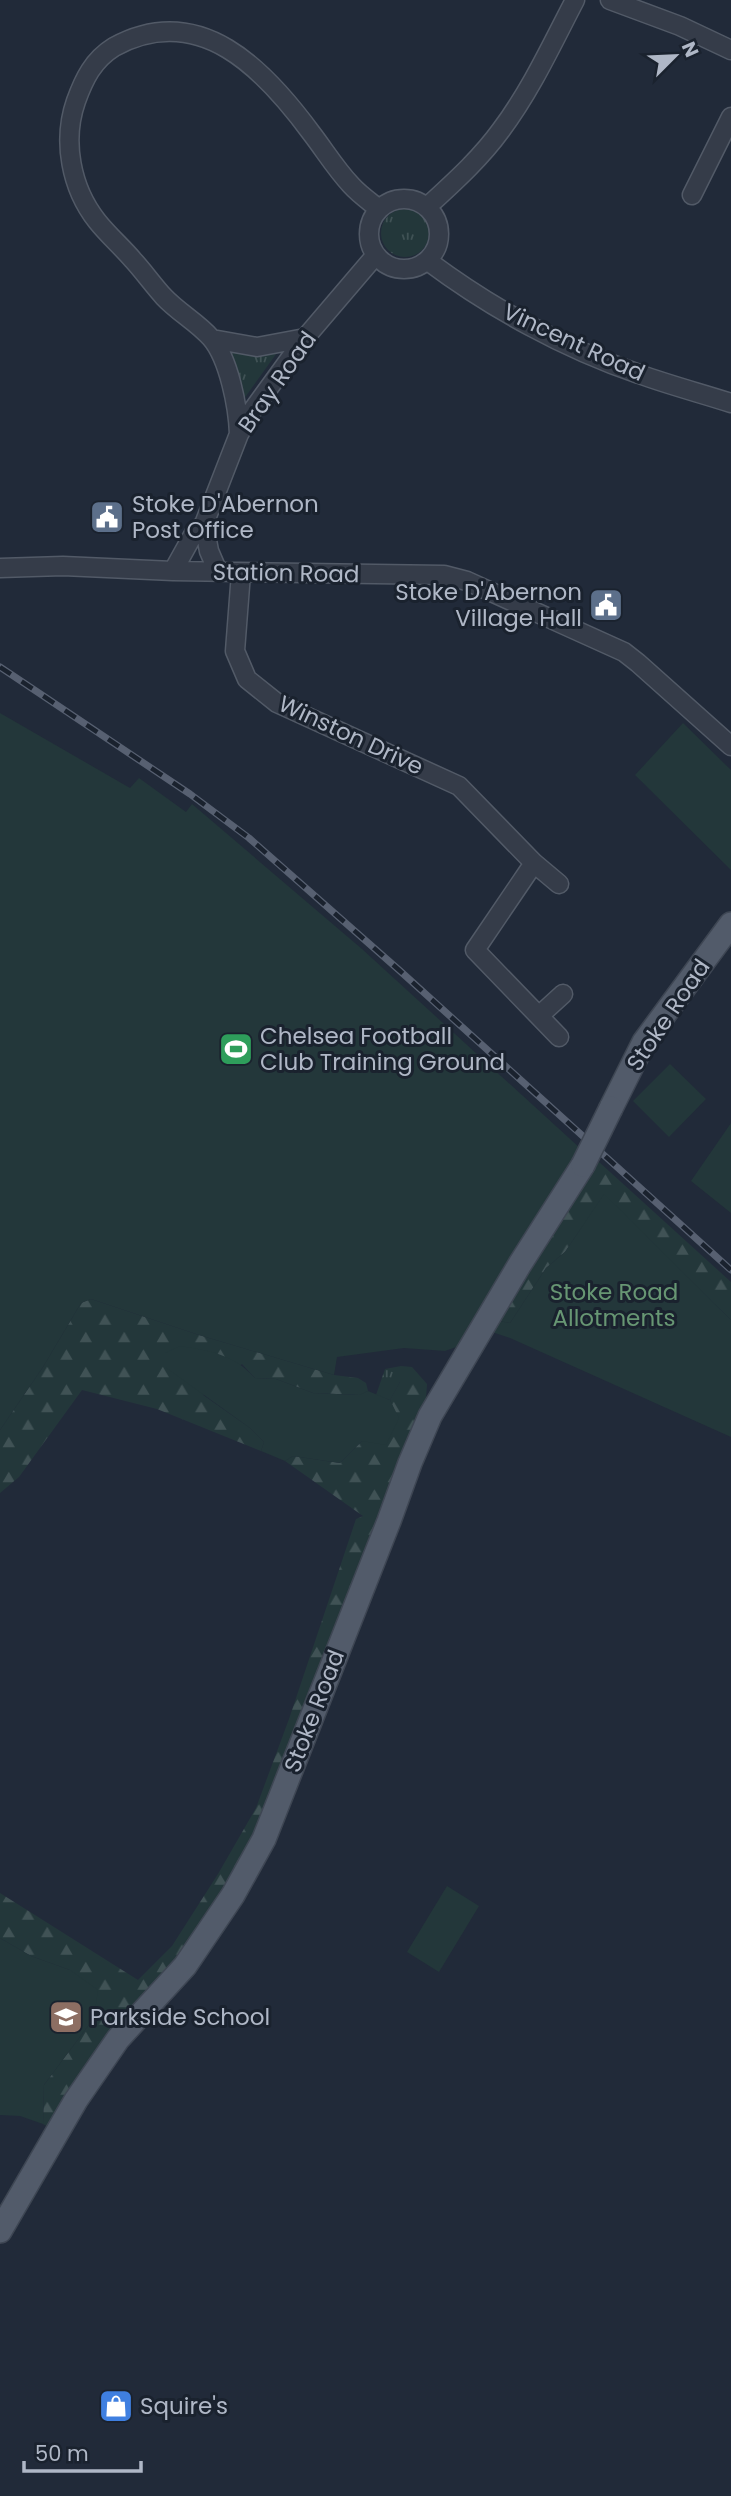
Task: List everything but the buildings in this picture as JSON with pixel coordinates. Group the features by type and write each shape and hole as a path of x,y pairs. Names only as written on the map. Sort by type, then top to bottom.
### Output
{"main road":[{"name":"Stoke Road","path":"0,2231 76,2100 118,2039 185,1966 233,1895 264,1839 430,1416 520,1264 583,1165 644,1042 731,925"}],"street":[{"path":"427,207 466,170 500,131 544,63 575,0"},
{"path":"610,0 680,26 731,50"},
{"path":"239,434 239,412 233,390 225,364 212,339 163,296 96,221 80,194 72,165 69,138 73,111 93,63 114,47 161,28 186,29 208,36 232,49 255,67 311,132 351,185 379,209"},
{"path":"692,195 731,117"},
{"path":"397,199 418,201 427,207 433,215 439,234 434,253 428,261 406,270 395,269 375,256 369,227 379,209 397,199"},
{"name":"Bray Road","path":"173,571 193,535 204,524 239,434 252,411 305,338 375,256"},
{"name":"Vincent Road","path":"428,261 496,307 588,354 637,374 731,403"},
{"path":"212,339 257,347 305,338"},
{"path":"204,524 209,551 218,572"},
{"name":"Station Road","path":"0,568 63,566 241,573 444,575 467,581 624,652 731,746"},
{"name":"Winston Drive","path":"241,573 235,650 247,679 277,703 459,786 534,863 559,884"},
{"path":"534,863 475,950 559,1037"},
{"path":"540,1015 563,995"}],"green space":[{"path":"405,209 422,216 429,233 422,250 405,257 388,250 381,233 388,216"},
{"path":"223,349 279,350 241,403"},
{"name":"Chelsea Football Club Training Ground","path":"0,713 130,788 139,778 186,812 192,804 362,949 581,1149 459,1346 445,1351 404,1348 337,1357 334,1375 199,1335 91,1299 81,1303 43,1367 0,1430"},
{"path":"683,723 731,770 731,870 635,775"},
{"path":"670,1064 706,1099 669,1137 633,1101"},
{"path":"731,1123 731,1213 691,1181"},
{"path":"599,1162 731,1282 731,1320 604,1195 565,1252 546,1268 510,1323 499,1321 546,1242"},
{"name":"Stoke Road Allotments","path":"604,1194 731,1320 731,1437 492,1332 499,1321 510,1323 546,1268 565,1252"},
{"path":"91,1299 199,1335 334,1375 358,1378 366,1383 368,1391 360,1395 313,1393 276,1379 255,1378 242,1364 203,1395 250,1428 264,1442 261,1451 157,1409 82,1390 19,1477 0,1493 0,1430 43,1367 81,1303"},
{"path":"180,1346 221,1355 247,1370 255,1378 276,1379 313,1393 359,1395 368,1391 390,1400 399,1418 386,1445 362,1441 340,1463 293,1456 285,1461 261,1451 264,1442 250,1428 165,1367 165,1353"},
{"path":"412,1367 427,1384 425,1412 400,1382 390,1400 376,1395 385,1369"},
{"path":"410,1379 424,1389 425,1412 336,1644 228,1896 48,2127 43,2124 44,2085 94,2018 70,1970 31,1956 0,1938 0,1893 138,1980 172,1946 256,1808 356,1519 363,1516 285,1461 293,1456 340,1463 362,1441 398,1418 390,1400 400,1382"},
{"path":"447,1886 479,1906 439,1972 407,1952"},
{"path":"0,1938 31,1956 70,1970 98,1990 94,2018 44,2085 43,2124 20,2116 0,2115"}],"railway":[{"path":"0,667 190,794 249,838 731,1270"}],"place":[{"name":"Stoke D'Abernon Post Office","path":"107,517"},
{"name":"Stoke D'Abernon Village Hall","path":"606,605"},
{"name":"Chelsea Football Club Training Ground","path":"236,1049"},
{"name":"Parkside School","path":"66,2017"},
{"name":"Squire's","path":"116,2406"}]}
